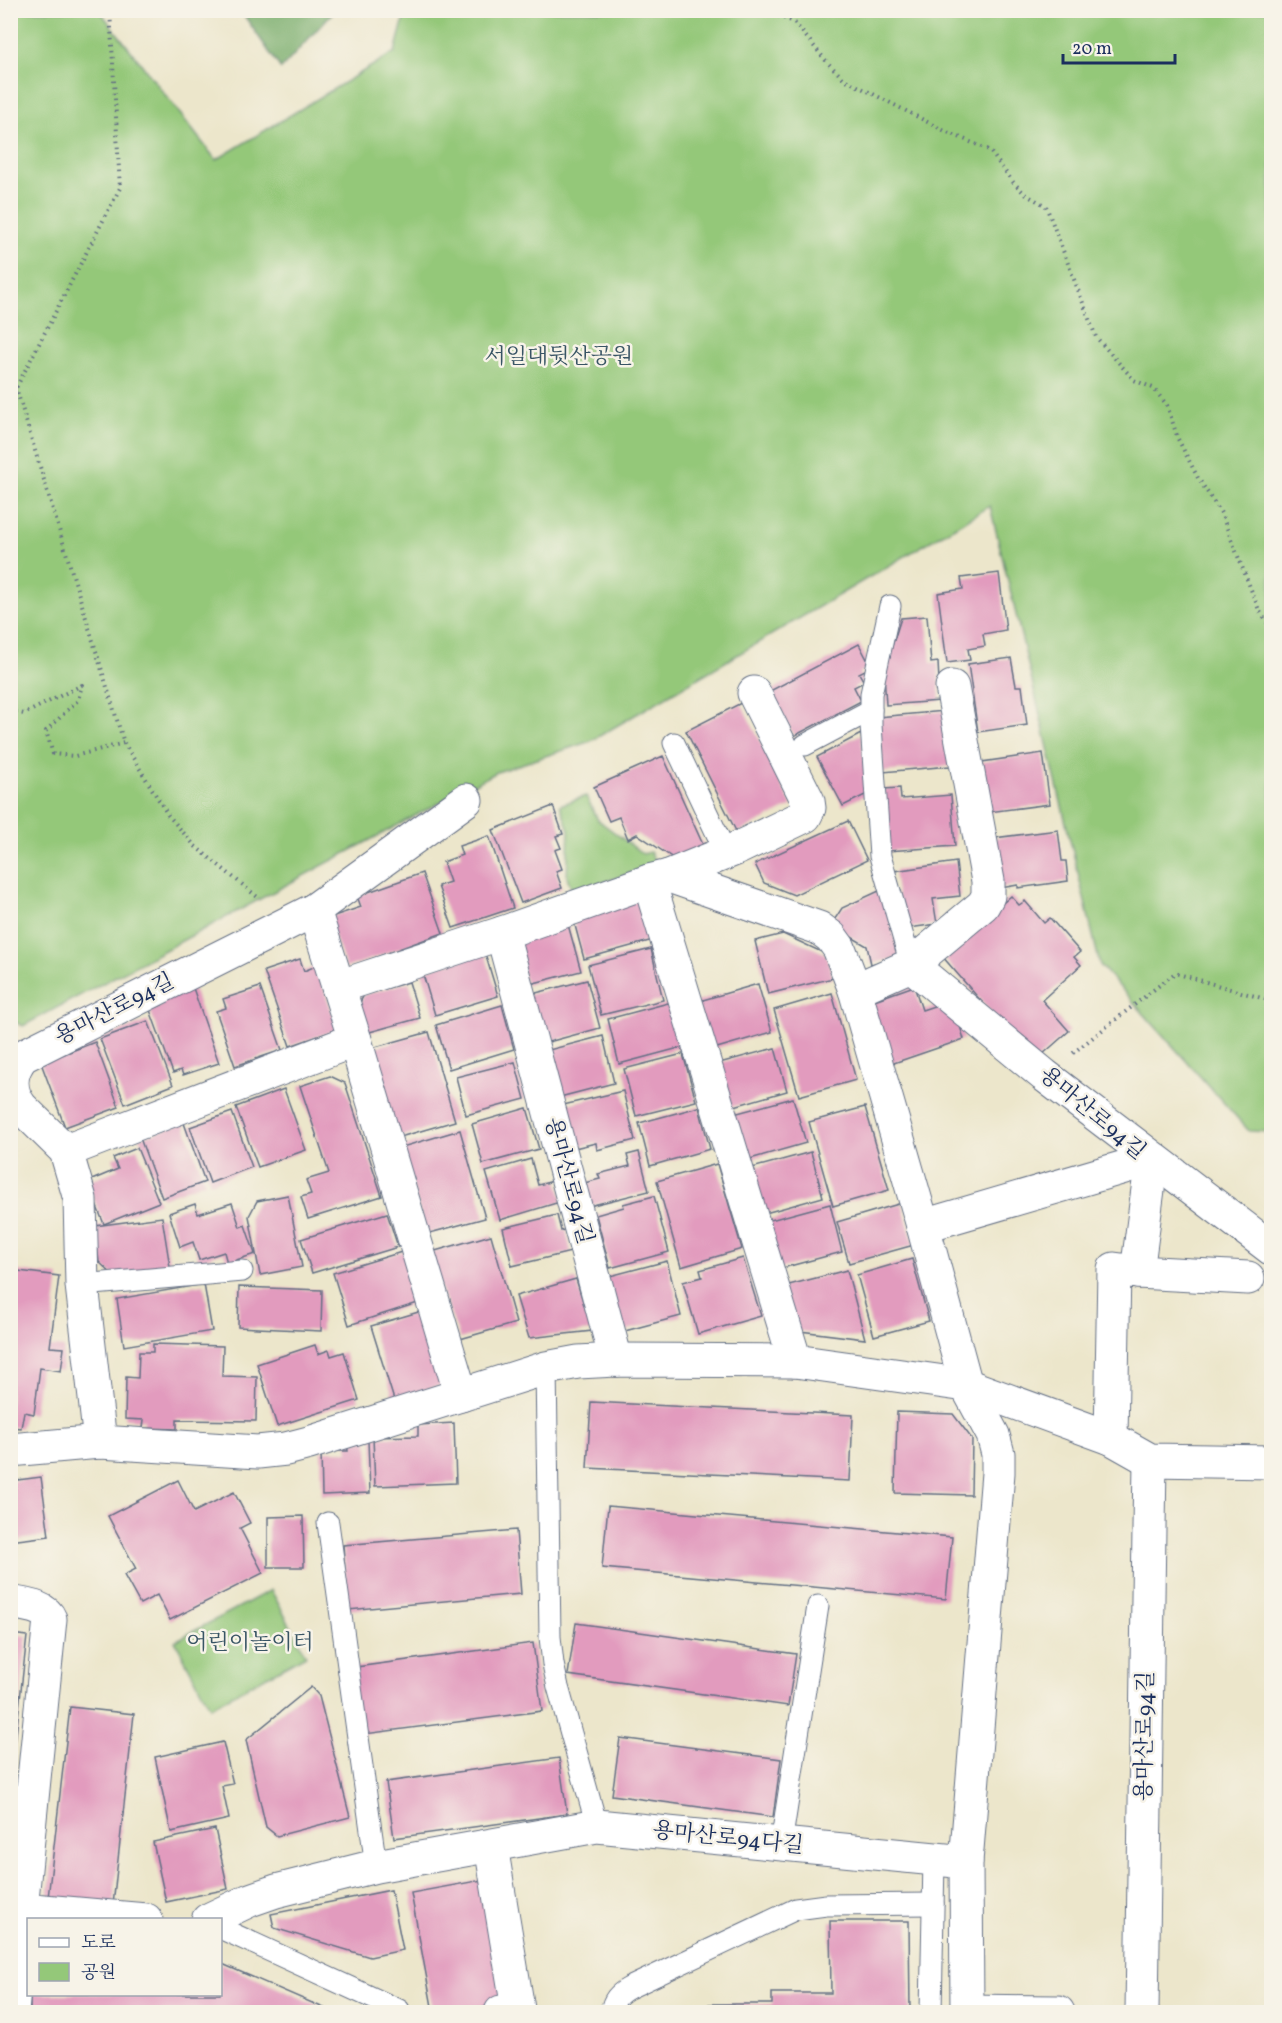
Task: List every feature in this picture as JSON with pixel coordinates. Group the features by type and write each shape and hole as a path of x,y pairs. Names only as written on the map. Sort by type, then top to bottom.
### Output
{"street":[{"path":"855,990 911,965 983,905 988,896 988,881 952,687"},
{"path":"338,987 659,878 726,853 805,816 809,808 808,801 754,693"},
{"name":"용마산로94길","path":"100,1442 82,1285 80,1199 66,1151 15,1100 11,1075 16,1065 23,1056 314,909 466,800"},
{"path":"659,878 819,928 831,937 839,948 855,990 966,1385 993,1436 998,1454 998,1473 950,1860 967,2012 1058,2013"},
{"path":"659,878 795,1361"},
{"path":"314,909 461,1395"},
{"name":"용마산로94길","path":"502,933 616,1360"},
{"name":"용마산로94길","path":"911,965 1044,1075 1152,1159"},
{"path":"66,1151 355,1040"},
{"path":"1137,1272 1152,1159 1272,1249"},
{"name":"용마산로94길","path":"923,1226 1152,1159"},
{"path":"1111,1438 1114,1269 1248,1278"},
{"path":"10,1450 100,1442 258,1452 276,1450 309,1443 546,1368 578,1362 616,1360 795,1361 966,1385 1111,1438 1150,1460 1272,1462"},
{"name":"용마산로94길","path":"1142,2013 1150,1460"},
{"path":"10,1602 43,1610 50,1619 12,2013"},
{"name":"용마산로94다길","path":"212,1918 250,1900 276,1891 376,1866 597,1826 950,1860"},
{"path":"490,1846 510,2011"},
{"path":"21,1910 121,1918"}],"lane":[{"path":"890,606 875,672 871,710 880,856 911,965"},
{"path":"805,745 871,710"},
{"path":"674,743 726,853"},
{"path":"82,1285 242,1271"},
{"path":"546,1368 550,1636 553,1664 597,1826"},
{"path":"328,1522 376,1866"},
{"path":"781,1844 818,1606"},
{"path":"931,2013 933,1904 950,1860"},
{"path":"611,2013 612,2003 620,1993 796,1909 826,1905 933,1904"},
{"path":"222,1929 399,2010"}],"path":[{"path":"10,416 16,388 120,188 110,10"},
{"path":"768,10 794,22 844,79 945,131 990,150 1025,194 1046,206 1096,337 1134,380 1153,388 1167,405 1178,439 1198,478 1221,513 1259,610 1272,630"},
{"path":"10,384 16,388 124,743 168,815 195,846 272,908 314,909"},
{"path":"10,711 24,714 82,685 78,700 46,731 52,754 75,756 124,743"},
{"path":"1044,1075 1175,974 1272,1001"}],"green space":[{"name":"서일대뒷산공원","path":"10,11 100,11 216,160 395,52 406,11 1271,11 1271,1132 1249,1131 1100,965 990,506 591,741 497,772 23,1026 11,1020"},
{"path":"241,11 334,11 281,69"},
{"path":"586,796 598,820 643,854 650,852 657,865 573,892 567,877 569,830 560,805"},
{"name":"어린이놀이터","path":"271,1590 306,1655 210,1707 175,1641"}],"building":[{"path":"999,573 1006,630 983,634 985,646 968,649 970,660 947,663 938,593 963,589 961,578"},
{"path":"927,616 931,663 938,662 940,701 886,705 884,672 901,618"},
{"path":"859,644 871,667 859,673 864,682 854,687 861,701 794,736 770,691"},
{"path":"1011,658 1016,686 1022,686 1027,725 978,732 968,664"},
{"path":"741,703 792,806 737,833 686,731"},
{"path":"945,711 950,766 883,772 878,717"},
{"path":"861,734 869,793 843,806 817,757"},
{"path":"1043,753 1050,804 989,812 982,762"},
{"path":"663,756 704,847 676,860 637,834 628,839 619,817 609,821 594,787"},
{"path":"900,788 901,799 951,795 955,846 888,851 883,789"},
{"path":"553,806 563,834 556,836 561,848 555,850 562,869 556,871 562,888 521,903 493,830"},
{"path":"848,821 867,860 794,895 764,883 755,864"},
{"path":"1058,830 1062,861 1066,861 1068,881 1001,888 994,838"},
{"path":"489,836 513,908 453,928 438,886 450,882 443,862 462,855 459,846"},
{"path":"956,862 960,896 933,899 937,924 902,929 894,871"},
{"path":"422,873 443,933 346,968 328,918 361,907 357,896"},
{"path":"879,891 889,914 899,957 871,964 867,946 831,925 842,908"},
{"path":"1011,896 1019,905 1025,901 1044,923 1050,918 1080,952 1074,957 1081,965 1042,1000 1069,1031 1034,1062 942,956"},
{"path":"642,899 653,940 584,959 573,918"},
{"path":"567,921 581,971 526,985 514,936"},
{"path":"783,934 826,954 833,978 768,994 755,941"},
{"path":"651,949 663,1000 601,1015 588,965"},
{"path":"485,953 498,996 435,1015 422,971"},
{"path":"300,959 304,971 316,966 338,1029 290,1046 264,971"},
{"path":"587,980 600,1028 541,1044 528,995"},
{"path":"409,982 420,1018 366,1033 358,1006 364,995"},
{"path":"758,984 772,1032 710,1050 696,1002"},
{"path":"914,986 922,1010 940,1004 959,1023 964,1039 888,1065 866,1003"},
{"path":"260,987 282,1050 235,1066 216,1011 226,1008 223,999"},
{"path":"193,988 219,1063 183,1075 181,1070 173,1073 150,1010 162,1005 160,999"},
{"path":"832,993 856,1080 799,1096 774,1010"},
{"path":"672,1002 683,1047 619,1064 608,1019"},
{"path":"502,1005 514,1049 449,1069 436,1025"},
{"path":"148,1021 173,1085 125,1104 100,1039"},
{"path":"429,1032 455,1121 393,1139 368,1049"},
{"path":"603,1036 614,1083 552,1099 541,1052"},
{"path":"95,1042 119,1107 65,1127 41,1063"},
{"path":"775,1048 787,1091 724,1109 712,1065"},
{"path":"683,1054 696,1101 636,1116 624,1069"},
{"path":"515,1062 525,1099 466,1115 456,1077"},
{"path":"330,1076 345,1083 382,1196 308,1219 301,1197 311,1194 306,1180 329,1173 300,1086"},
{"path":"284,1089 306,1150 258,1167 236,1107"},
{"path":"623,1091 635,1140 597,1150 596,1143 570,1149 559,1106"},
{"path":"793,1098 806,1143 743,1161 730,1115"},
{"path":"699,1107 710,1149 650,1166 639,1123"},
{"path":"865,1107 889,1190 833,1206 809,1122"},
{"path":"527,1108 539,1149 483,1164 472,1124"},
{"path":"232,1112 252,1167 210,1183 190,1127"},
{"path":"184,1123 205,1182 162,1198 140,1138"},
{"path":"460,1130 485,1218 426,1234 402,1147"},
{"path":"137,1148 159,1202 104,1224 87,1182 118,1169 113,1158"},
{"path":"639,1152 649,1191 589,1206 584,1183 600,1179 598,1174 630,1166 627,1155"},
{"path":"811,1152 823,1197 758,1215 752,1168"},
{"path":"531,1159 538,1185 557,1180 563,1201 500,1220 486,1172"},
{"path":"717,1164 742,1249 681,1267 657,1181"},
{"path":"288,1195 302,1267 260,1275 249,1216 257,1201"},
{"path":"654,1196 669,1252 610,1268 596,1215 624,1207 623,1204"},
{"path":"232,1203 240,1227 245,1225 255,1254 227,1263 224,1252 199,1260 193,1242 180,1247 169,1213 195,1204 198,1214"},
{"path":"902,1203 914,1245 849,1263 837,1222"},
{"path":"830,1204 842,1252 775,1270 763,1222"},
{"path":"387,1213 398,1247 312,1273 301,1239"},
{"path":"557,1215 561,1231 566,1229 571,1252 512,1266 503,1228"},
{"path":"162,1217 170,1267 113,1275 99,1262 95,1226"},
{"path":"491,1235 516,1323 460,1339 428,1253"},
{"path":"405,1251 421,1302 349,1325 333,1273"},
{"path":"743,1258 761,1316 698,1334 683,1282 702,1277 700,1270"},
{"path":"912,1259 929,1321 874,1336 857,1275"},
{"path":"667,1261 681,1316 621,1332 606,1277"},
{"path":"10,1270 59,1276 50,1347 64,1348 61,1371 40,1368 34,1414 24,1412 21,1428 10,1427 12,1324 10,1324"},
{"path":"847,1270 865,1339 792,1330 781,1287"},
{"path":"576,1279 592,1331 529,1338 516,1296"},
{"path":"204,1284 212,1331 124,1346 117,1299"},
{"path":"239,1287 322,1290 321,1331 238,1327"},
{"path":"422,1311 444,1384 394,1400 371,1326"},
{"path":"153,1344 223,1346 222,1376 257,1377 256,1421 177,1420 177,1429 143,1428 144,1420 125,1419 126,1377 138,1378 139,1352 153,1352"},
{"path":"315,1345 318,1354 329,1350 331,1356 344,1352 359,1400 277,1426 257,1364"},
{"path":"591,1402 853,1415 850,1481 587,1468"},
{"path":"897,1412 953,1414 972,1439 971,1495 895,1493"},
{"path":"454,1423 456,1483 375,1486 373,1437 418,1436 418,1425"},
{"path":"368,1440 370,1493 322,1495 321,1451 348,1451 347,1441"},
{"path":"41,1477 49,1536 10,1541 10,1481"},
{"path":"178,1480 194,1512 234,1492 250,1523 240,1528 263,1573 170,1620 157,1595 140,1604 124,1575 136,1569 108,1516"},
{"path":"608,1506 952,1537 946,1599 602,1568"},
{"path":"303,1516 304,1567 268,1567 268,1517"},
{"path":"516,1530 521,1594 348,1610 343,1545"},
{"path":"576,1623 796,1654 788,1706 568,1675"},
{"path":"10,1634 27,1636 12,1771 10,1771"},
{"path":"533,1643 542,1711 357,1735 349,1668"},
{"path":"311,1687 319,1696 350,1817 277,1836 266,1827 246,1740"},
{"path":"70,1707 134,1714 113,1905 48,1898"},
{"path":"620,1738 781,1759 773,1817 612,1795"},
{"path":"223,1742 233,1784 222,1786 229,1819 171,1832 155,1757"},
{"path":"559,1758 567,1814 394,1838 386,1782"},
{"path":"215,1829 228,1889 166,1902 153,1842"},
{"path":"482,1880 505,2004 457,2012 433,2012 411,1893"},
{"path":"391,1890 403,1950 370,1957 274,1928 271,1914"},
{"path":"830,1921 909,1921 910,2012 709,2012 709,2004 772,2004 772,1993 831,1993"},
{"path":"222,1964 333,2012 30,2012 30,1996 222,1996"}]}
